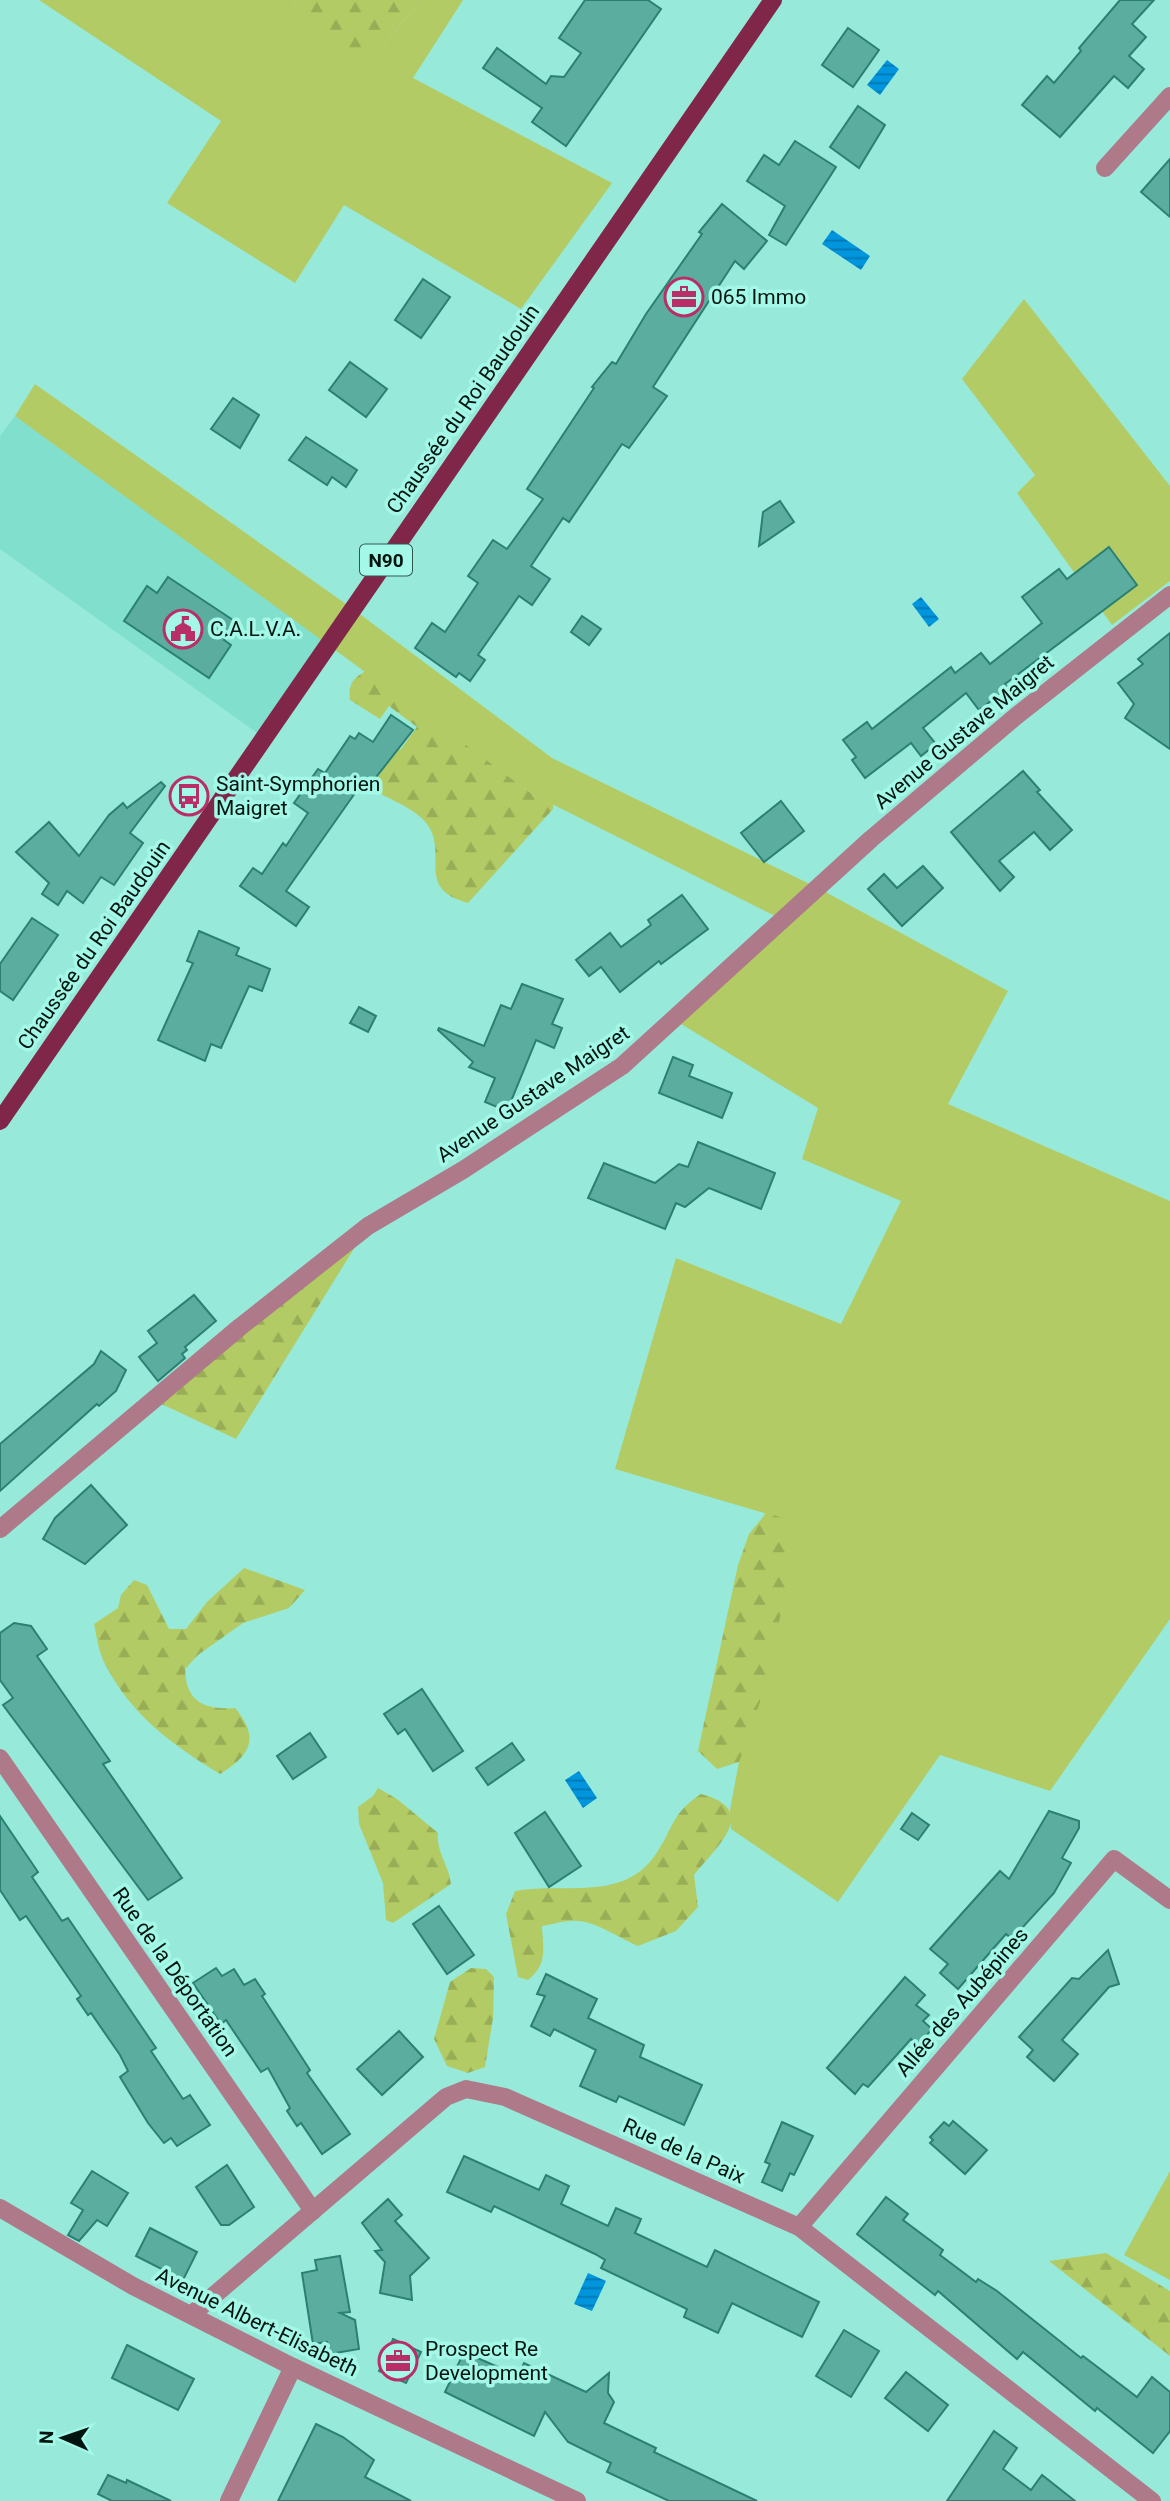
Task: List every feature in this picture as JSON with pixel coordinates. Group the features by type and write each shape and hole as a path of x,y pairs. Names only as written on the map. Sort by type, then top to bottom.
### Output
{"main road":[{"name":"Chaussée du Roi Baudouin","path":"0,1121 773,0"}],"street":[{"path":"1105,167 1170,96"},
{"name":"Avenue Gustave Maigret","path":"0,1529 232,1334 368,1226 463,1170 622,1066 881,831 1015,717 1170,595"},
{"name":"Rue de la Déportation","path":"0,1758 313,2211"},
{"name":"Allée des Aubépines","path":"799,2227 1114,1859 1170,1900"},
{"name":"Rue de la Paix","path":"191,2315 446,2097 466,2089 505,2097 799,2227 1152,2501"},
{"name":"Avenue Albert-Elisabeth","path":"0,2208 109,2274 293,2367 577,2501"},
{"path":"229,2501 293,2367"}],"shaded area":[{"path":"15,416 329,644 264,738 0,549 0,436"}],"green space":[{"path":"39,0 298,0 292,9 382,47 421,0 463,0 413,78 612,183 521,309 344,205 295,283 167,203 221,121"},
{"path":"298,0 421,0 382,47 353,55 313,35 292,9"},
{"path":"1024,299 1170,486 1170,581 1112,625 1017,493 1035,475 962,379"},
{"path":"35,384 353,609 552,758 818,888 1008,991 948,1104 1170,1201 1170,1619 1050,1791 940,1755 838,1902 731,1829 730,1810 784,1519 615,1469 676,1258 841,1324 901,1201 802,1159 818,1108 673,1019 783,920 532,794 15,416"},
{"path":"366,671 532,794 553,804 553,809 468,903 452,897 442,889 437,880 433,835 422,818 372,789 390,752 401,749 417,727 389,706 380,719 350,700 352,682"},
{"path":"368,1226 236,1439 153,1400"},
{"path":"766,1513 784,1518 792,1535 792,1560 766,1685 739,1762 717,1769 698,1751 738,1565 749,1534"},
{"path":"244,1568 305,1590 289,1608 243,1623 198,1655 185,1669 189,1689 199,1702 214,1707 235,1708 248,1728 245,1753 220,1774 170,1741 129,1700 104,1661 94,1624 118,1608 121,1595 134,1580 147,1585 169,1629 186,1629 207,1602"},
{"path":"378,1788 397,1799 438,1833 439,1846 451,1884 393,1923 386,1920 383,1883 359,1824 358,1807 373,1796"},
{"path":"701,1794 719,1801 728,1809 731,1819 729,1830 694,1875 698,1907 676,1931 638,1946 605,1929 579,1921 542,1926 543,1956 539,1968 528,1980 518,1977 506,1914 515,1891 589,1888 624,1880 639,1872 653,1858 677,1816"},
{"path":"471,1968 486,1969 494,1977 493,2018 485,2067 468,2073 447,2066 434,2039 450,1982"},
{"path":"1170,2171 1170,2280 1124,2255"},
{"path":"1106,2253 1170,2291 1170,2356 1049,2261"}],"water":[{"path":"887,60 899,69 880,95 867,85"},
{"path":"832,230 870,256 861,270 822,244"},
{"path":"921,597 939,619 929,627 912,604"},
{"path":"579,1771 597,1798 583,1808 565,1780"},
{"path":"588,2273 606,2281 592,2311 574,2304"}],"building":[{"path":"585,0 648,0 661,9 566,146 532,122 542,108 483,68 497,48 546,84 551,76 564,77 581,53 559,38"},
{"path":"1120,0 1154,0 1132,24 1146,37 1129,56 1144,69 1128,88 1114,76 1060,137 1022,105 1047,76 1054,83 1081,51 1079,48"},
{"path":"848,28 879,50 853,87 822,65"},
{"path":"858,106 885,125 859,168 830,147"},
{"path":"795,141 836,167 786,245 769,235 785,206 747,181 764,155 779,165"},
{"path":"1170,159 1170,217 1141,192"},
{"path":"722,204 767,241 744,269 735,261 653,387 667,396 629,448 622,444 569,522 563,518 531,566 550,579 532,605 519,596 478,655 485,660 470,681 459,673 456,677 415,648 432,623 445,632 478,583 468,576 493,540 507,549 543,499 527,489 594,388 592,387 612,362 616,364 646,314 702,234 699,232"},
{"path":"423,279 450,297 421,338 395,320"},
{"path":"350,362 387,389 366,417 329,390"},
{"path":"233,398 259,415 240,448 211,429"},
{"path":"306,437 357,470 346,487 332,477 327,485 289,460"},
{"path":"780,501 794,522 759,546 763,512"},
{"path":"1109,547 1137,585 1005,684 1008,688 979,710 966,693 923,728 936,744 921,756 911,743 865,778 852,760 856,757 843,740 867,722 872,729 951,667 955,673 981,653 990,664 1042,623 1022,597 1059,569 1067,579"},
{"name":"C.A.L.V.A.","path":"168,577 236,622 224,640 231,645 209,678 124,621 147,586 157,593"},
{"path":"582,616 601,629 589,645 571,632"},
{"path":"1170,633 1170,749 1125,718 1134,704 1118,683 1143,664 1138,659"},
{"path":"391,715 413,730 366,790 360,786 286,891 309,907 296,926 240,886 253,868 262,874 283,843 286,846 308,813 294,803 318,769 325,773 350,736 355,739 359,733 373,742"},
{"path":"1023,771 1040,790 1037,792 1072,830 1050,850 1034,832 999,861 1014,877 1000,891 951,832"},
{"path":"161,782 165,786 130,833 143,843 114,885 101,877 83,903 67,891 58,905 42,894 49,883 16,852 49,822 79,856 109,815 123,803 127,808"},
{"path":"781,801 804,831 764,862 741,833"},
{"path":"923,866 943,888 902,926 868,889 884,874 897,888"},
{"path":"682,895 708,929 661,964 659,961 620,992 601,967 589,976 576,960 610,933 621,947 651,925 648,920"},
{"path":"32,918 58,935 13,1000 0,991 0,964"},
{"path":"199,931 239,948 236,955 270,969 262,991 249,986 221,1048 211,1044 205,1061 158,1040 193,963 187,961"},
{"path":"522,984 563,999 552,1024 562,1028 554,1048 536,1040 507,1111 485,1102 495,1078 469,1067 473,1062 438,1030 439,1028 484,1046 501,1005 511,1009"},
{"path":"359,1007 376,1016 368,1032 350,1023"},
{"path":"673,1057 693,1065 689,1076 732,1093 722,1118 659,1093"},
{"path":"698,1142 775,1173 761,1209 709,1188 685,1207 676,1203 665,1229 588,1198 604,1163 655,1183 679,1164 688,1167"},
{"path":"194,1295 216,1321 185,1347 187,1350 182,1354 185,1358 158,1381 139,1357 157,1343 148,1331"},
{"path":"101,1351 126,1370 116,1391 99,1406 97,1404 0,1491 0,1444 94,1364"},
{"path":"91,1485 127,1525 85,1564 43,1539 55,1518"},
{"path":"14,1623 31,1626 47,1649 37,1656 110,1761 103,1764 182,1878 148,1900 3,1705 13,1698 0,1680 0,1633"},
{"path":"422,1689 463,1751 433,1771 405,1729 398,1734 384,1714"},
{"path":"310,1733 326,1757 293,1779 277,1756"},
{"path":"512,1743 524,1760 488,1785 476,1768"},
{"path":"1049,1811 1079,1821 1079,1828 1062,1858 1071,1863 1054,1893 1012,1939 1006,1934 958,1989 940,1973 948,1964 930,1949 1000,1871 1009,1879"},
{"path":"545,1812 581,1866 549,1887 515,1833"},
{"path":"912,1813 929,1825 918,1840 901,1829"},
{"path":"0,1816 38,1872 32,1877 62,1921 68,1918 156,2048 151,2051 183,2099 190,2095 210,2125 177,2146 171,2138 164,2143 148,2123 120,2077 128,2071 120,2055 91,2013 88,2015 77,1999 81,1996 26,1916 20,1920 0,1890"},
{"path":"439,1906 474,1955 447,1974 413,1924"},
{"path":"1108,1950 1119,1984 1109,1987 1062,2040 1078,2054 1054,2081 1027,2057 1033,2050 1019,2037 1072,1978 1079,1979"},
{"path":"216,1968 222,1976 234,1969 244,1985 255,1979 265,1994 262,1996 310,2070 307,2073 350,2134 322,2154 301,2123 297,2126 287,2111 290,2108 268,2068 261,2072 226,2020 221,2024 193,1983"},
{"path":"546,1974 597,1999 588,2018 644,2045 640,2057 702,2085 684,2125 619,2096 616,2102 580,2086 596,2050 554,2029 550,2036 531,2026 545,1996 537,1994"},
{"path":"905,1977 925,1995 916,2005 929,2015 923,2021 932,2029 918,2045 911,2039 868,2087 863,2084 855,2094 827,2068"},
{"path":"399,2031 423,2057 382,2095 357,2069"},
{"path":"953,2121 987,2150 965,2174 930,2143 933,2140 930,2137 944,2122 949,2126"},
{"path":"782,2122 813,2136 794,2175 790,2173 782,2191 762,2182 770,2164 765,2162"},
{"path":"464,2156 539,2190 546,2175 569,2186 561,2204 608,2226 616,2208 641,2219 635,2233 707,2267 715,2250 819,2302 802,2337 732,2303 718,2333 684,2317 687,2309 601,2268 605,2260 595,2254 494,2206 491,2212 447,2192"},
{"path":"227,2165 254,2207 229,2225 221,2225 196,2187"},
{"path":"92,2171 128,2193 107,2226 97,2220 79,2241 68,2235 83,2210 71,2203"},
{"path":"886,2197 908,2214 903,2220 943,2250 940,2255 976,2282 978,2279 997,2291 1081,2358 1083,2356 1137,2397 1152,2377 1170,2392 1170,2431 1153,2453 1097,2408 1095,2411 1023,2352 1017,2359 938,2291 935,2295 857,2234"},
{"path":"388,2199 402,2215 395,2221 429,2258 410,2276 412,2300 380,2293 385,2262 375,2251 382,2250 362,2223"},
{"path":"150,2228 197,2252 183,2280 136,2256"},
{"path":"340,2256 350,2312 340,2313 355,2320 359,2349 329,2354 327,2342 313,2344 302,2273 317,2270 315,2260"},
{"path":"844,2330 879,2351 851,2397 816,2376"},
{"path":"393,2339 421,2352 406,2383 379,2371"},
{"path":"127,2345 194,2379 178,2410 112,2378"},
{"path":"464,2352 518,2376 524,2363 586,2392 609,2373 608,2393 614,2402 604,2423 656,2448 654,2452 757,2501 669,2501 607,2472 611,2463 568,2442 545,2412 534,2436 445,2392"},
{"path":"906,2372 948,2405 928,2431 885,2398"},
{"path":"316,2424 343,2437 374,2460 365,2477 411,2501 278,2501"},
{"path":"994,2431 1017,2448 1003,2469 1031,2490 1042,2475 1075,2501 947,2501"},
{"path":"108,2475 126,2483 127,2480 171,2501 112,2501 98,2494"}],"place":[{"name":"065 Immo","path":"684,297"},
{"name":"C.A.L.V.A.","path":"183,629"},
{"name":"Saint-Symphorien Maigret","path":"189,796"},
{"name":"Prospect Re Development","path":"398,2361"}]}
